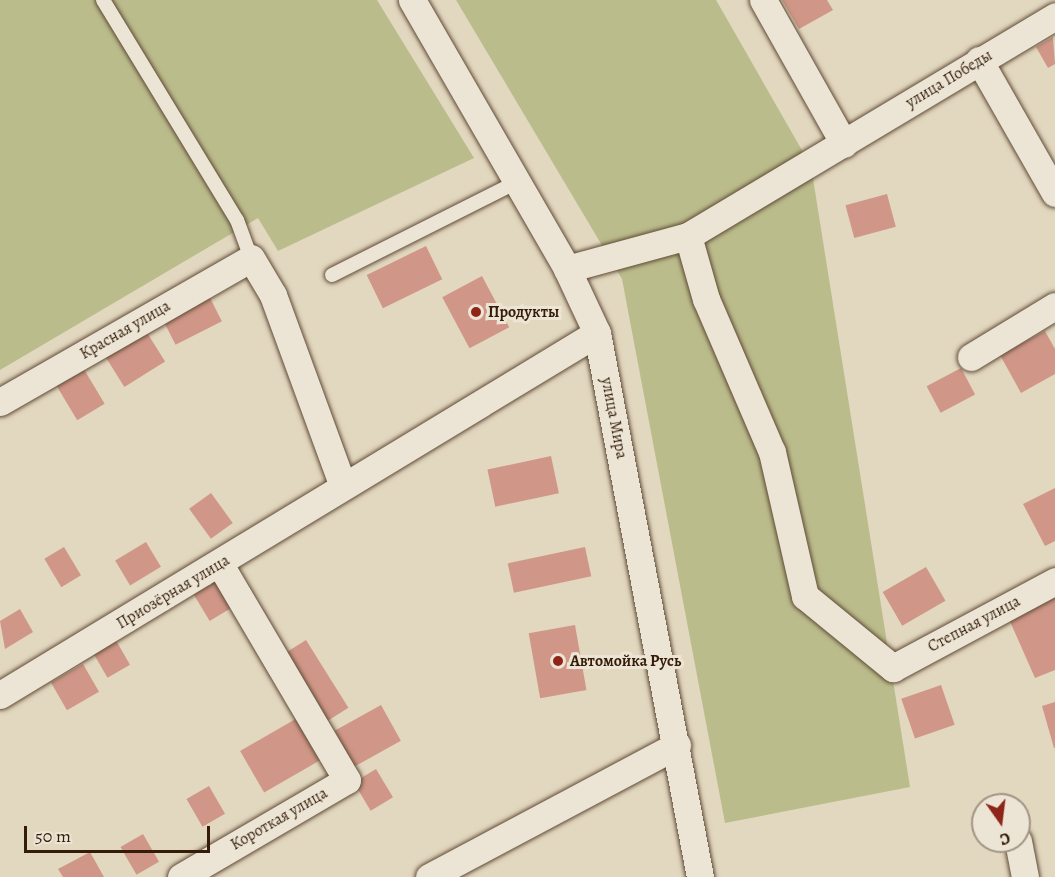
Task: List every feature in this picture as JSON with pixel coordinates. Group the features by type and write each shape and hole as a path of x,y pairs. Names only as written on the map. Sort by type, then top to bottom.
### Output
{"street":[{"name":"улица Мира","path":"412,0 567,269 597,333 677,745 700,877"},
{"path":"763,0 844,144"},
{"name":"улица Победы","path":"567,269 688,236 1055,16"},
{"path":"980,60 1055,193"},
{"name":"Степная улица","path":"688,236 706,299 772,452 805,596 893,668 1055,581"},
{"name":"Красная улица","path":"0,402 251,258"},
{"path":"251,258 273,295 342,484"},
{"path":"971,357 1055,306"},
{"name":"Приозёрная улица","path":"0,695 220,564 342,484 597,333"},
{"name":"Короткая улица","path":"181,877 347,780 220,564"},
{"path":"429,877 677,745"},
{"path":"1020,853 1024,877"}],"lane":[{"path":"103,0 237,220 251,258"},
{"path":"332,275 517,182"}],"green space":[{"path":"0,0 377,0 474,158 278,251 258,218 0,370"},
{"path":"456,0 716,0 811,166 910,787 725,823 622,279"}],"building":[{"path":"782,0 827,0 833,10 799,29"},
{"path":"1053,37 1055,64 1048,68 1036,47"},
{"path":"887,194 896,227 854,238 845,205"},
{"path":"426,246 442,279 383,308 367,275"},
{"name":"Продукты","path":"482,276 509,327 469,348 442,297"},
{"path":"206,290 222,321 176,345 160,314"},
{"path":"146,331 165,362 124,387 105,356"},
{"path":"1045,331 1055,349 1055,374 1021,393 1000,355"},
{"path":"82,366 105,404 77,420 55,382"},
{"path":"961,368 975,394 941,413 927,386"},
{"path":"551,456 559,493 495,507 487,470"},
{"path":"1055,488 1055,541 1045,546 1023,504"},
{"path":"211,493 233,523 211,539 189,509"},
{"path":"146,542 161,567 130,585 115,561"},
{"path":"64,547 81,575 61,587 44,559"},
{"path":"585,547 591,576 514,593 508,563"},
{"path":"926,567 946,601 902,626 883,592"},
{"path":"216,581 232,608 210,621 194,594"},
{"path":"1055,596 1055,670 1035,678 1008,617"},
{"path":"20,609 33,632 5,649 0,621"},
{"name":"Автомойка Русь","path":"575,625 586,690 540,698 529,633"},
{"path":"114,637 130,665 107,678 91,650"},
{"path":"306,640 348,708 323,724 281,656"},
{"path":"83,664 99,692 67,710 51,682"},
{"path":"941,685 955,725 915,738 901,699"},
{"path":"1055,702 1055,748 1054,748 1042,706"},
{"path":"381,705 401,741 355,767 335,731"},
{"path":"299,717 323,759 264,793 240,751"},
{"path":"376,769 393,797 371,811 354,782"},
{"path":"209,786 225,814 202,827 186,799"},
{"path":"143,834 159,862 136,875 120,847"},
{"path":"90,852 104,877 63,877 58,869"}],"place":[{"name":"Продукты","path":"476,312"},
{"name":"Автомойка Русь","path":"558,661"}]}
